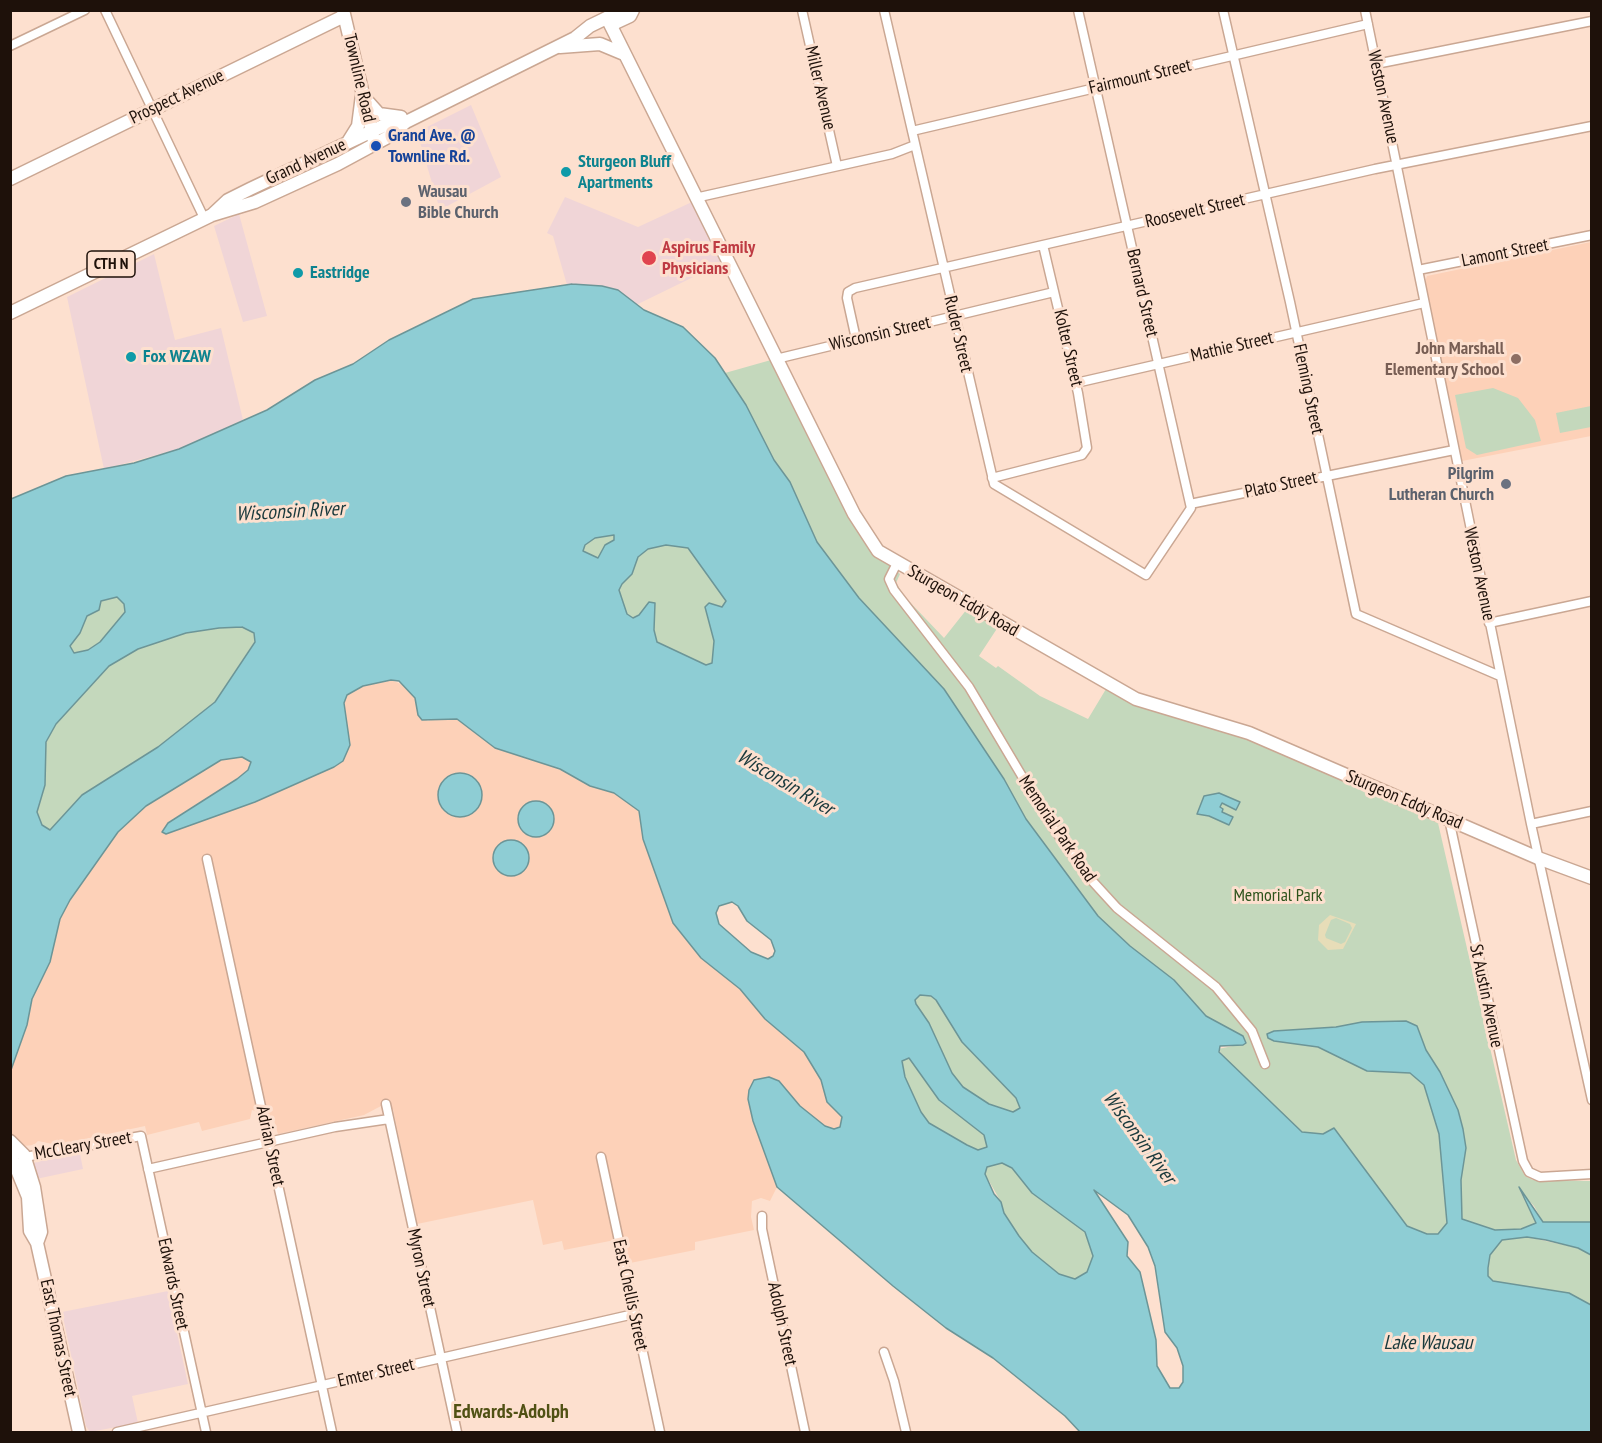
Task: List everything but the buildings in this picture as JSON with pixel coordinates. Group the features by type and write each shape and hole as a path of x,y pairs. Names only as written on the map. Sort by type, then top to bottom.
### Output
{"street":[{"path":"10,46 85,10"},
{"path":"105,10 152,110 208,216"},
{"name":"Grand Avenue","path":"11,310 208,216 240,208 271,195 375,144 410,120 575,38 585,37 609,22 622,10"},
{"name":"Grand Avenue","path":"609,22 630,16 633,10"},
{"name":"Miller Avenue","path":"802,10 837,166"},
{"name":"Ruder Street","path":"884,10 992,478"},
{"name":"Bernard Street","path":"1078,10 1190,504"},
{"name":"Fleming Street","path":"1222,10 1297,331 1356,614 1500,676"},
{"name":"Weston Avenue","path":"1365,10 1500,676 1592,1100"},
{"name":"Prospect Avenue","path":"10,179 344,13"},
{"name":"Townline Road","path":"344,13 375,144"},
{"path":"1376,64 1592,21"},
{"name":"Sturgeon Eddy Road","path":"609,22 776,359 859,523 875,548 897,563 1130,696 1209,723 1246,731 1538,858 1592,878"},
{"name":"Fairmount Street","path":"912,131 1368,24"},
{"path":"554,49 600,44 625,55"},
{"path":"362,95 379,114 410,120"},
{"path":"346,144 358,126 362,95"},
{"name":"Grand Avenue","path":"208,216 231,198 371,131 390,123 410,120"},
{"name":"Roosevelt Street","path":"856,339 846,298 850,290 1396,164 1592,126"},
{"path":"695,198 892,154 915,145"},
{"name":"Lamont Street","path":"1418,270 1592,235"},
{"name":"Kolter Street","path":"992,478 1067,460 1086,452 1088,444 1076,383 1043,246"},
{"name":"Wisconsin Street","path":"776,359 1054,292"},
{"name":"Mathie Street","path":"1076,383 1424,303"},
{"name":"Plato Street","path":"1190,504 1454,450"},
{"path":"992,478 994,484 1010,495 1146,575 1189,514 1190,504"},
{"name":"Memorial Park Road","path":"897,563 889,579 894,590 969,687 1022,778 1085,873 1117,908 1216,987 1252,1031 1265,1064"},
{"path":"1489,622 1592,601"},
{"path":"1531,824 1592,811"},
{"name":"St Austin Avenue","path":"1449,819 1523,1161 1529,1172 1540,1177 1592,1174"},
{"name":"Adrian Street","path":"207,859 332,1432"},
{"name":"Myron Street","path":"386,1104 457,1432"},
{"path":"148,1169 269,1141 389,1119"},
{"name":"McCleary Street","path":"25,1157 141,1136"},
{"name":"Edwards Street","path":"141,1136 206,1432"},
{"name":"East Thomas Street","path":"10,1141 25,1157 37,1199 41,1232 37,1243"},
{"name":"East Thomas Street","path":"10,1153 24,1183 30,1207 30,1231 37,1243 79,1432"},
{"name":"East Chellis Street","path":"601,1157 660,1432"},
{"name":"Adolph Street","path":"762,1216 762,1229 805,1432"},
{"name":"Emter Street","path":"117,1432 634,1314"},
{"path":"884,1352 894,1381 906,1432"}],"shaded area":[{"path":"471,105 501,177 440,210 417,132"},
{"path":"565,197 638,227 692,202 722,263 636,305 618,290 602,286 567,285 553,236 547,233"},
{"path":"239,214 267,316 243,322 214,226"},
{"name":"John Marshall Elementary School","path":"1591,242 1591,436 1462,461 1425,282 1427,276"},
{"path":"154,254 175,340 221,328 243,420 179,449 104,469 67,297"},
{"path":"391,680 408,687 416,698 418,715 428,721 440,717 457,719 495,748 560,769 590,786 614,793 639,811 643,839 673,923 701,958 740,989 765,1019 804,1052 821,1080 827,1102 843,1118 841,1127 834,1129 824,1126 800,1106 779,1081 749,1090 753,1121 777,1187 770,1201 761,1198 752,1201 751,1217 754,1230 695,1242 695,1250 630,1263 625,1238 564,1250 562,1241 543,1245 533,1200 417,1224 393,1109 381,1106 364,1115 278,1134 273,1117 252,1110 250,1119 202,1131 199,1122 147,1135 145,1126 57,1145 38,1141 34,1145 23,1146 11,1134 10,1070 27,1025 32,999 50,962 60,919 70,900 118,832 146,806 221,760 242,757 251,762 248,770 237,779 168,822 163,832 166,834 255,802 334,767 350,745 344,703 347,695 363,686"},
{"path":"80,1154 83,1169 36,1179 32,1165 36,1162"},
{"path":"168,1291 188,1384 132,1396 138,1423 90,1432 86,1426 62,1312"}],"green space":[{"name":"Memorial Park","path":"771,360 857,530 870,548 900,574 896,583 905,597 944,638 967,609 998,627 979,656 996,668 998,666 1040,696 1088,719 1106,689 1143,707 1235,733 1438,823 1516,1160 1525,1176 1533,1180 1591,1181 1591,1222 1543,1222 1534,1206 1520,1191 1536,1223 1521,1229 1495,1230 1462,1219 1461,1180 1466,1148 1458,1110 1440,1072 1426,1050 1417,1026 1406,1021 1362,1022 1336,1027 1299,1029 1298,1044 1318,1047 1367,1071 1410,1073 1424,1085 1439,1134 1447,1224 1438,1234 1427,1234 1407,1226 1334,1129 1323,1134 1302,1132 1229,1063 1218,1049 1243,1044 1246,1042 1243,1036 1206,1016 1174,980 1130,946 1098,916 1026,819 1004,779 944,689 859,598 817,542 790,482 774,460 746,405 725,373"},
{"path":"1493,388 1518,398 1535,420 1541,441 1477,455 1466,448 1455,395"},
{"path":"1591,406 1591,427 1560,433 1556,413"},
{"path":"614,535 614,540 605,545 598,558 583,551 585,545 595,538"},
{"path":"666,545 688,548 726,601 723,608 705,607 714,641 712,663 706,665 657,642 654,630 655,603 649,602 639,615 633,618 627,614 619,590 622,584 632,574 637,558 648,549"},
{"path":"117,597 124,604 125,612 100,642 88,650 75,653 69,647 80,633 87,616 99,610 101,601"},
{"path":"242,627 254,633 255,641 215,702 158,747 82,795 50,830 42,825 37,812 45,785 46,743 56,724 109,666 138,649 186,633"},
{"path":"919,995 931,996 936,1000 962,1042 1016,1098 1021,1108 1014,1112 989,1104 963,1087 952,1073 929,1023 916,1004 915,1000"},
{"path":"909,1058 939,1100 984,1135 987,1147 978,1150 929,1123 921,1112 905,1077 902,1060"},
{"path":"1002,1163 1012,1168 1032,1193 1085,1232 1093,1256 1087,1272 1075,1279 1059,1274 1032,1252 1019,1236 1004,1213 1001,1202 985,1174 987,1167"},
{"path":"1527,1237 1578,1248 1591,1255 1591,1305 1569,1293 1493,1281 1488,1276 1490,1255 1496,1245 1502,1240"}],"sand":[{"path":"1330,915 1356,924 1343,949 1328,950 1318,940 1319,925","holes":["1336,918 1350,924 1352,928 1345,942 1341,944 1326,938 1331,920"]}],"water":[{"path":"572,284 602,286 618,290 644,310 683,327 715,358 746,405 774,460 790,482 817,542 859,598 944,689 1004,779 1026,819 1098,916 1130,946 1174,980 1206,1016 1243,1036 1246,1043 1243,1045 1220,1046 1219,1052 1302,1132 1323,1134 1334,1128 1407,1226 1427,1234 1438,1234 1447,1223 1439,1134 1424,1085 1410,1073 1367,1071 1318,1047 1274,1041 1268,1038 1267,1034 1274,1031 1336,1027 1362,1022 1406,1021 1417,1026 1426,1050 1440,1072 1458,1110 1463,1129 1466,1148 1461,1180 1462,1219 1495,1230 1521,1229 1536,1223 1519,1187 1543,1222 1591,1222 1591,1255 1578,1248 1546,1240 1527,1237 1502,1240 1490,1255 1488,1276 1493,1281 1569,1293 1591,1305 1591,1432 1080,1432 1065,1416 993,1358 946,1328 893,1286 777,1187 753,1121 748,1099 754,1080 769,1077 779,1081 800,1106 825,1126 834,1129 840,1127 842,1117 827,1102 821,1080 804,1052 765,1019 740,989 701,958 673,923 643,839 639,811 614,793 590,786 560,769 495,748 457,719 422,720 418,715 415,698 399,681 391,680 363,686 347,695 344,703 350,745 343,761 334,767 255,802 166,834 162,832 168,823 237,779 248,770 251,762 242,757 221,760 146,806 118,832 70,900 60,919 50,962 32,999 27,1025 11,1070 11,499 66,476 134,463 179,449 267,410 315,380 353,364 389,340 473,299","holes":["614,535 614,540 605,545 598,558 583,551 585,545 595,538","666,545 688,548 726,601 722,607 709,603 705,607 714,641 712,663 706,665 657,642 654,630 655,603 649,602 639,615 633,618 627,614 619,590 632,574 638,557 648,549","117,597 124,604 125,612 100,642 88,650 74,653 70,646 80,633 87,616 99,610 101,601","242,627 254,633 255,642 215,702 158,747 82,795 50,830 42,825 37,812 45,785 46,742 56,724 109,666 138,649 186,633","732,902 738,906 747,921 771,940 775,951 773,956 768,959 751,952 719,924 716,913 719,906","920,995 931,996 936,1000 962,1042 1016,1098 1020,1108 1013,1112 989,1104 963,1087 952,1073 929,1023 915,1000","909,1058 939,1100 984,1135 987,1147 978,1150 929,1123 921,1112 905,1077 902,1061","1002,1163 1012,1168 1032,1193 1085,1232 1093,1256 1087,1272 1075,1279 1059,1274 1032,1252 1019,1236 1004,1213 1001,1202 994,1194 985,1174 987,1167","1094,1190 1128,1215 1148,1247 1155,1266 1165,1332 1177,1348 1183,1366 1183,1382 1179,1388 1170,1388 1157,1366 1156,1340 1140,1272 1127,1256 1128,1242"]},
{"path":"460,773 475,780 482,795 475,810 460,817 445,810 438,795 445,780"},
{"path":"1219,793 1240,802 1236,810 1222,803 1220,807 1223,809 1222,812 1233,817 1229,825 1209,816 1197,814 1204,796"},
{"path":"536,801 549,806 554,819 549,832 536,837 523,832 518,819 523,806"},
{"path":"511,840 523,846 529,858 523,870 511,876 499,870 493,858 499,846"}],"place":[{"name":"Grand Ave. @ Townline Rd.","path":"376,146"},
{"name":"Sturgeon Bluff Apartments","path":"566,172"},
{"name":"Wausau Bible Church","path":"406,202"},
{"name":"Aspirus Family Physicians","path":"649,258"},
{"name":"Eastridge","path":"298,273"},
{"name":"Fox WZAW","path":"131,357"},
{"name":"John Marshall Elementary School","path":"1516,359"},
{"name":"Pilgrim Lutheran Church","path":"1506,484"}],"district":[{"name":"Edwards-Adolph","path":"511,1412"}],"water label":[{"name":"Wisconsin River","path":"290,512"},
{"name":"Wisconsin River","path":"785,783"},
{"name":"Wisconsin River","path":"1139,1138"},
{"name":"Lake Wausau","path":"1428,1343"}]}
